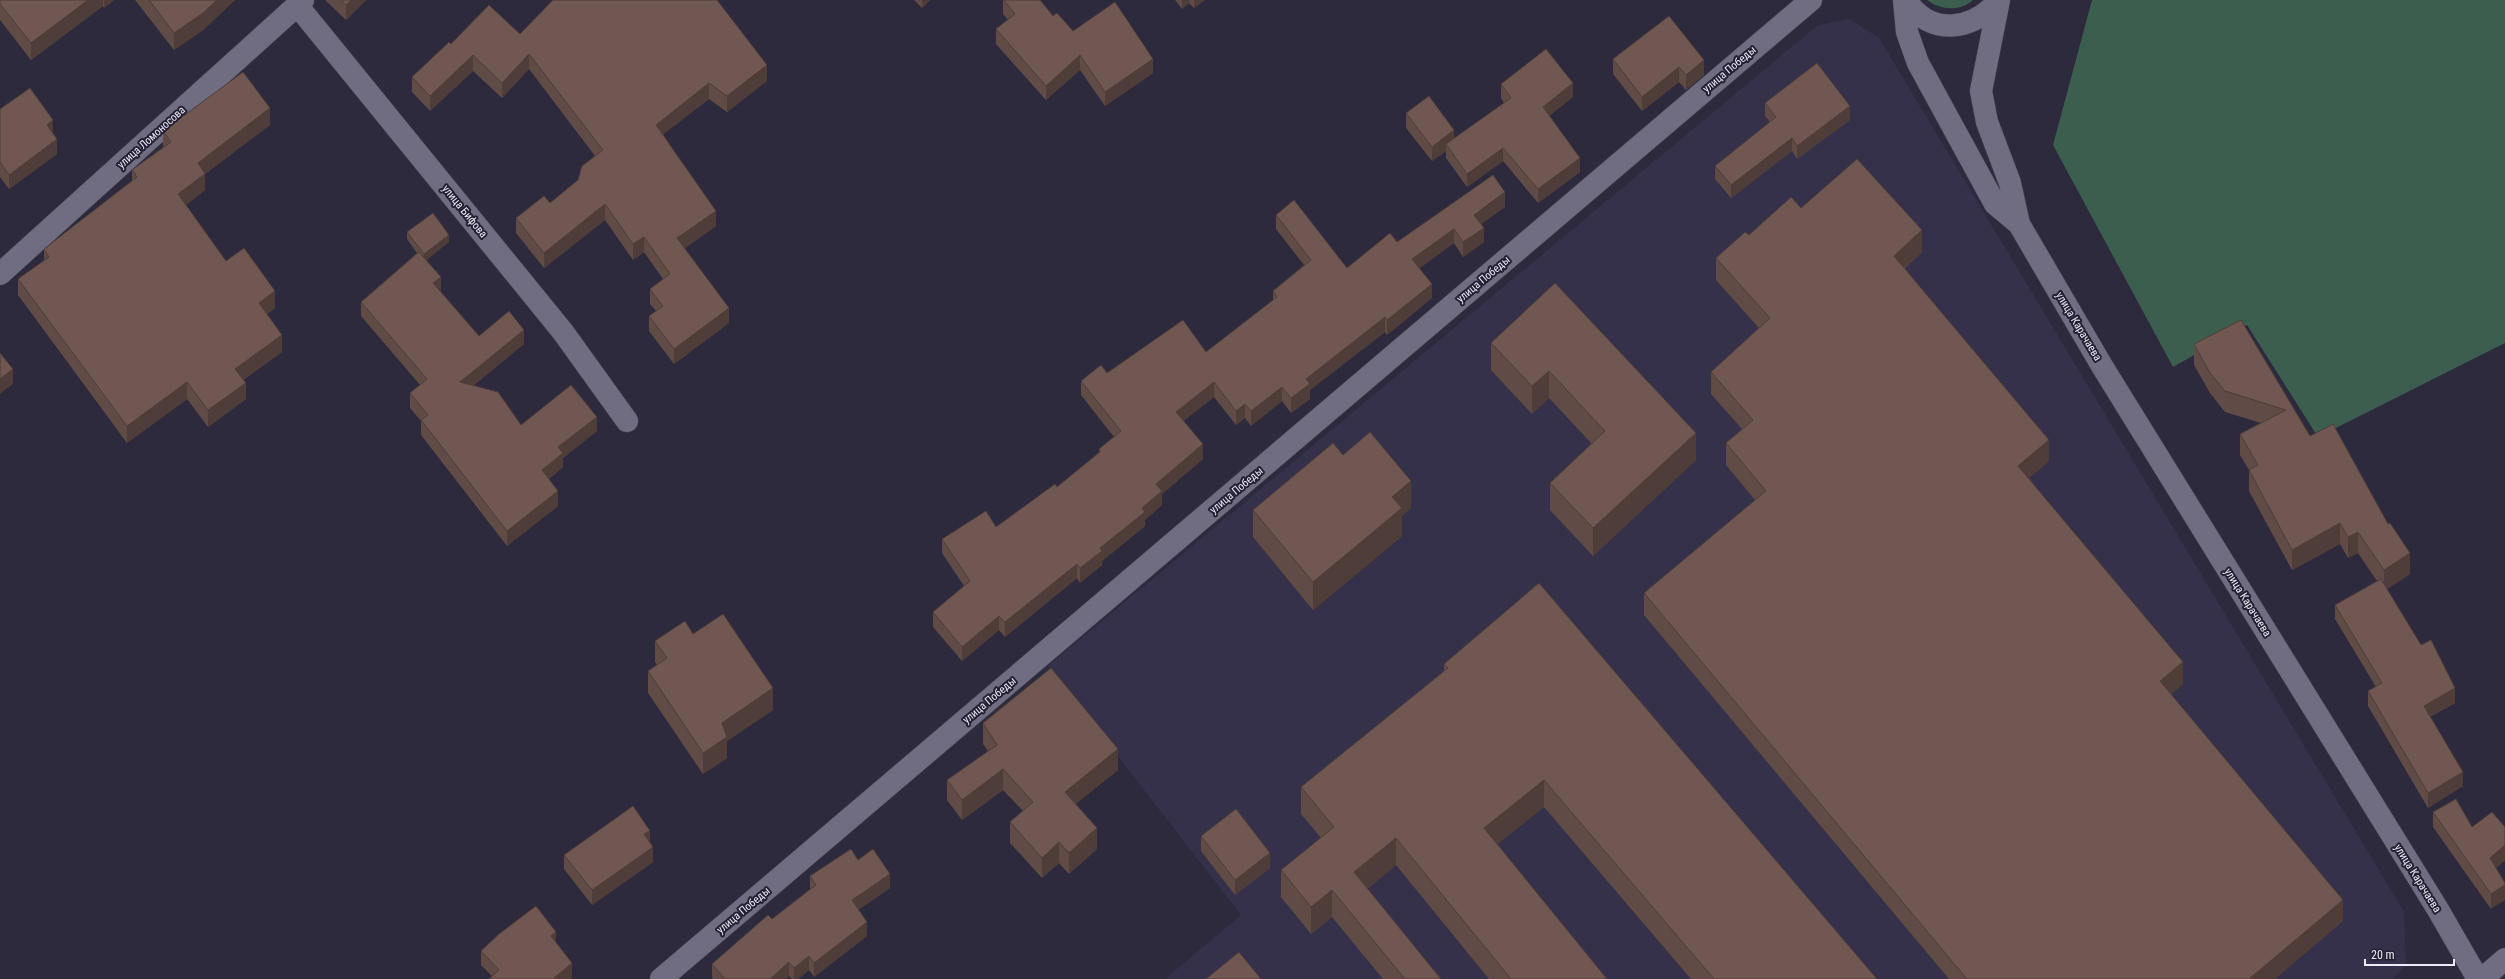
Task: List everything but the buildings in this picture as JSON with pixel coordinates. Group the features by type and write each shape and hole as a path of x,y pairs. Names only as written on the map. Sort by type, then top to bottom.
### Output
{"street":[{"name":"улица Победы","path":"661,979 1811,0"},
{"path":"1905,0 1912,10 1930,22 1952,26 1973,22 1988,13 1999,0"},
{"path":"1905,0 1907,32 1918,62 1995,204 2019,224"},
{"path":"1999,0 1981,91 1987,122 2010,183 2019,224"},
{"name":"улица Ломоносова","path":"0,274 300,3"},
{"name":"улица Бифова","path":"300,3 563,332 627,421"},
{"name":"улица Карачаева","path":"2019,224 2102,366 2428,894 2478,979"},
{"path":"2482,979 2505,959"}],"shaded area":[{"path":"1850,19 1879,38 2404,912 2406,964 2393,979 1165,979 1241,915 1048,666 1818,25"}],"green space":[{"path":"1927,0 1973,0 1968,4 1956,8 1944,8"},
{"path":"2092,0 2505,0 2505,343 2318,437 2247,325 2173,367 2053,145"}]}
